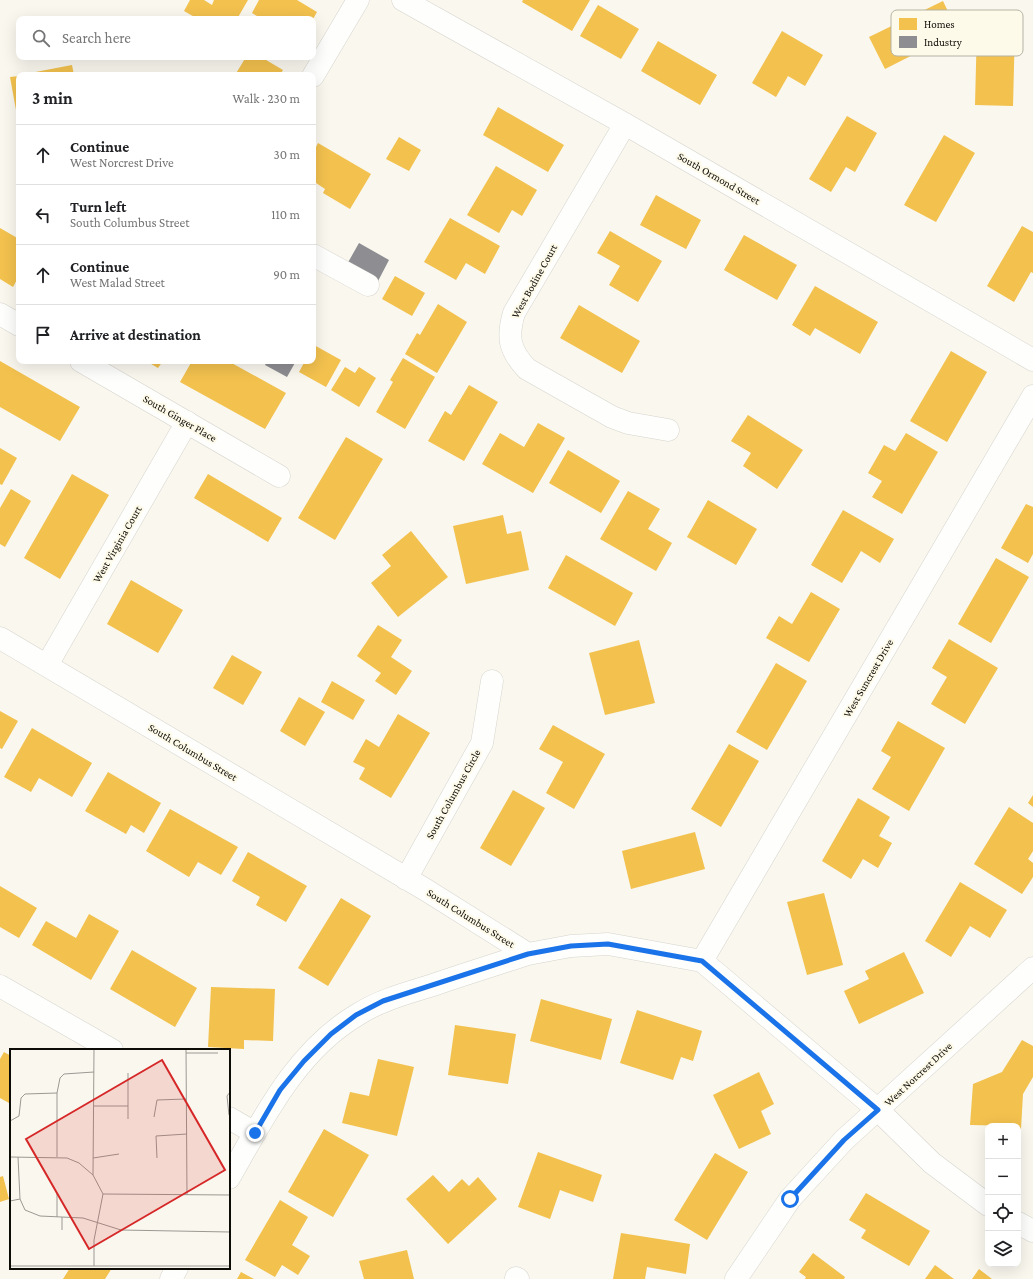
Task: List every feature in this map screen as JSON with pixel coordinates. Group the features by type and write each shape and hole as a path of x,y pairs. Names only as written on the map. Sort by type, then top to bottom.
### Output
{"street":[{"path":"315,72 358,0"},
{"name":"South Ormond Street","path":"403,0 625,124 1033,360"},
{"name":"West Bodine Court","path":"625,124 514,313 509,329 511,345 517,358 527,369 612,417 628,423 668,430"},
{"path":"316,258 368,285"},
{"path":"0,314 16,323"},
{"name":"South Ginger Place","path":"86,364 279,476"},
{"name":"West Suncrest Drive","path":"702,961 1033,396"},
{"name":"West Virginia Court","path":"47,665 187,422"},
{"name":"South Columbus Street","path":"0,638 406,879 528,954"},
{"name":"South Columbus Circle","path":"406,879 482,743 492,681"},
{"path":"230,1176 280,1090 304,1061 331,1034 356,1015 383,1001 528,954 571,946 608,944 702,961 878,1110 932,1163 985,1203"},
{"name":"West Norcrest Drive","path":"736,1279 790,1199 844,1140 1033,968"},
{"path":"0,986 110,1049"},
{"path":"230,1119 255,1133"},
{"path":"1021,1225 1033,1231"},
{"path":"171,1279 176,1269"}],"building: Homes":[{"path":"190,0 204,0 212,5 214,0 248,0 239,16 193,16 184,11"},
{"path":"259,0 297,0 317,12 315,16 257,16 252,13"},
{"path":"523,0 590,0 572,31 522,2"},
{"path":"943,1 947,10 924,10"},
{"path":"598,5 639,29 621,59 580,36"},
{"path":"891,26 891,56 911,56 885,69 869,37"},
{"path":"782,31 823,55 805,86 788,76 776,97 752,83"},
{"path":"658,41 717,75 700,105 641,71"},
{"path":"976,56 1014,56 1013,106 975,105"},
{"path":"244,60 266,60 283,70 282,72 237,72"},
{"path":"72,65 73,72 35,72"},
{"path":"16,76 16,110 10,77"},
{"path":"498,107 564,145 548,172 483,135"},
{"path":"847,116 877,133 855,172 846,167 831,192 809,179"},
{"path":"944,135 975,153 936,222 904,205"},
{"path":"399,137 421,150 409,171 386,159"},
{"path":"318,143 371,174 350,209 323,193 325,189 316,183 316,147"},
{"path":"496,166 537,190 522,216 512,210 499,233 467,215"},
{"path":"656,195 701,220 686,249 640,225"},
{"path":"450,218 500,246 485,274 466,263 456,280 424,262"},
{"path":"1022,226 1033,232 1033,273 1031,272 1014,302 987,286"},
{"path":"0,228 16,237 16,282 13,287 0,279"},
{"path":"610,231 662,261 638,302 609,285 620,266 597,253"},
{"path":"744,235 797,265 777,300 724,270"},
{"path":"395,276 425,293 412,316 382,299"},
{"path":"815,286 878,322 860,354 815,328 810,336 792,325"},
{"path":"438,304 467,322 437,373 405,354 417,333 420,335"},
{"path":"579,305 640,341 622,373 560,338"},
{"path":"316,346 341,360 326,387 299,372 303,364 316,364"},
{"path":"951,351 987,372 947,442 910,421"},
{"path":"403,358 435,377 405,429 376,412 393,382 390,380"},
{"path":"0,361 80,407 60,441 0,407"},
{"path":"151,364 161,364 158,368"},
{"path":"190,364 233,364 286,393 265,429 180,382"},
{"path":"345,367 355,373 359,367 376,378 359,407 331,390"},
{"path":"469,385 498,402 464,461 428,441 445,411 451,415"},
{"path":"748,415 803,450 777,489 743,466 751,453 731,441"},
{"path":"538,423 565,438 533,493 482,464 500,433 524,447"},
{"path":"906,433 938,452 902,514 872,497 882,481 868,473 884,445 895,451"},
{"path":"346,437 383,459 335,540 298,518"},
{"path":"0,448 17,458 2,485 0,484"},
{"path":"568,450 620,481 601,513 549,483"},
{"path":"72,474 109,495 60,579 24,558"},
{"path":"208,474 282,518 268,542 194,498"},
{"path":"11,489 31,501 5,547 0,544 0,508"},
{"path":"628,491 660,509 648,529 672,543 656,571 600,539"},
{"path":"708,500 757,529 736,565 687,537"},
{"path":"1026,504 1033,507 1033,554 1028,563 1001,548"},
{"path":"843,510 894,539 880,563 861,551 842,583 811,565"},
{"path":"503,515 507,534 521,531 529,570 466,584 453,526"},
{"path":"411,531 448,577 398,617 371,583 391,566 382,555"},
{"path":"566,555 633,593 615,626 548,588"},
{"path":"996,558 1029,577 991,643 958,624"},
{"path":"131,580 183,610 158,653 107,624"},
{"path":"811,592 840,609 809,662 766,638 779,616 792,624"},
{"path":"378,625 402,640 391,657 412,671 396,695 375,681 381,673 357,656"},
{"path":"949,639 998,668 965,724 931,704 947,677 932,668"},
{"path":"639,640 655,703 605,715 589,653"},
{"path":"232,655 262,672 243,705 213,688"},
{"path":"776,663 807,681 767,750 736,732"},
{"path":"332,681 365,700 353,720 321,702"},
{"path":"299,697 325,712 305,746 280,731"},
{"path":"0,711 18,721 2,749 0,748"},
{"path":"398,714 430,733 391,798 359,779 365,768 353,762 366,739 379,747"},
{"path":"898,721 945,748 909,811 872,789 891,757 881,751"},
{"path":"553,725 605,754 574,809 546,793 563,762 539,749"},
{"path":"32,728 92,763 72,797 39,778 31,792 4,777"},
{"path":"729,744 759,761 721,827 691,809"},
{"path":"108,772 161,803 144,833 131,825 126,834 85,811"},
{"path":"513,790 545,808 511,866 480,848"},
{"path":"1033,795 1033,807 1028,803"},
{"path":"858,798 890,817 879,836 892,843 878,868 863,859 851,879 822,861"},
{"path":"1009,807 1033,823 1033,851 1028,859 1033,863 1033,877 1022,894 974,864"},
{"path":"170,809 238,847 221,875 198,862 189,877 146,851"},
{"path":"695,832 705,869 631,889 622,851"},
{"path":"248,852 307,886 286,922 256,905 260,897 232,881"},
{"path":"960,882 1007,910 990,938 970,926 951,957 925,941"},
{"path":"0,886 37,908 19,938 0,927"},
{"path":"824,893 843,965 807,975 787,902"},
{"path":"341,898 371,916 328,986 298,968"},
{"path":"89,914 119,931 91,980 32,945 46,921 76,938"},
{"path":"132,950 197,988 175,1027 110,989"},
{"path":"904,952 924,993 859,1024 844,991 869,979 865,971"},
{"path":"211,987 275,989 273,1041 244,1040 244,1049 208,1047"},
{"path":"541,999 612,1019 601,1060 530,1041"},
{"path":"637,1010 702,1031 693,1061 681,1057 673,1080 620,1063"},
{"path":"455,1025 516,1034 508,1084 448,1075"},
{"path":"1022,1040 1033,1046 1033,1077 1023,1094 1021,1129 1021,1123 985,1123 985,1125 970,1125 973,1084 1002,1072"},
{"path":"4,1052 10,1055 9,1103 0,1098 0,1059"},
{"path":"378,1059 414,1067 397,1136 342,1123 350,1092 369,1096"},
{"path":"759,1072 774,1104 761,1111 771,1134 739,1149 713,1095"},
{"path":"324,1129 369,1155 333,1217 288,1192"},
{"path":"538,1152 602,1175 593,1202 560,1190 550,1219 518,1207"},
{"path":"715,1153 748,1172 707,1240 674,1220"},
{"path":"433,1175 449,1192 462,1179 469,1186 478,1177 497,1199 448,1244 406,1199"},
{"path":"3,1176 9,1199 0,1202 0,1177"},
{"path":"866,1193 930,1231 909,1266 861,1238 866,1230 849,1220"},
{"path":"280,1200 308,1217 292,1245 310,1256 298,1275 282,1265 275,1277 245,1260"},
{"path":"621,1233 690,1244 686,1274 647,1267 645,1279 613,1279"},
{"path":"407,1250 414,1279 364,1279 359,1261"},
{"path":"813,1253 845,1277 844,1279 805,1279 806,1277 799,1272"},
{"path":"935,1265 954,1279 925,1279"},
{"path":"69,1269 111,1269 105,1279 63,1279"},
{"path":"979,1269 992,1279 972,1279"},
{"path":"241,1272 254,1279 237,1279"}],"building: Industry":[{"path":"359,243 389,260 377,283 346,266"},
{"path":"266,364 294,364 287,377"}],"route":[{"path":"255,1133 280,1090 304,1061 331,1034 356,1015 383,1001 528,954 571,946 608,944 654,951 702,961 878,1110 844,1140 790,1199"}]}
